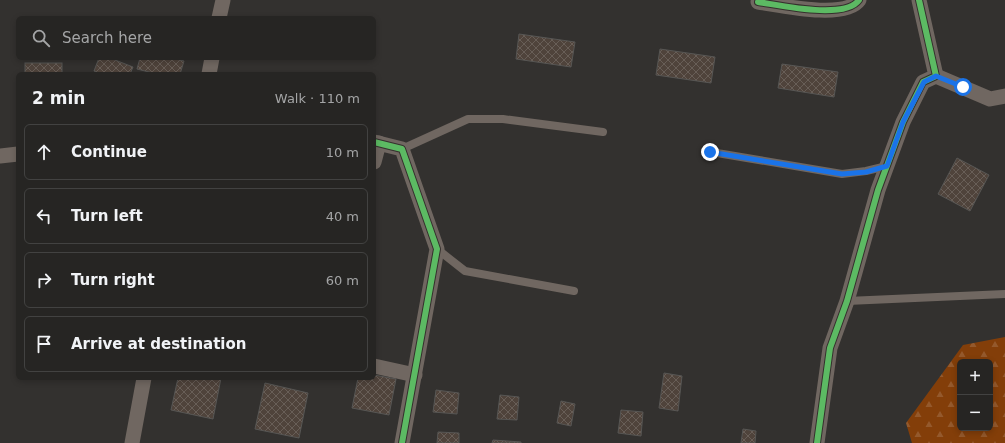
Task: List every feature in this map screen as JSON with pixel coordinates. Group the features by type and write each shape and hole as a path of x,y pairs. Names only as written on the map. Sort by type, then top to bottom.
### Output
{"street":[{"path":"219,16 223,0"},
{"path":"758,2 821,11 842,9 856,5 859,0"},
{"path":"919,0 936,76"},
{"path":"209,72 212,60"},
{"path":"817,443 830,348 847,301 878,190 903,122 924,82 936,76 990,99 1005,96"},
{"path":"376,143 402,149 437,249 402,443"},
{"path":"0,156 16,154"},
{"path":"376,366 414,375"},
{"path":"134,442 144,380"}],"lane":[{"path":"402,149 468,119 503,119 603,132"},
{"path":"710,152 842,174 866,172 887,166"},
{"path":"437,249 465,271 574,292"},
{"path":"847,301 1005,294"}],"green space":[{"path":"1005,337 1005,443 912,443 906,423 963,345"}],"building":[{"path":"519,34 575,42 571,67 516,59"},
{"path":"660,49 715,57 711,83 656,75"},
{"path":"98,60 115,60 133,67 131,72 94,71"},
{"path":"139,60 184,61 181,72 149,72 137,69"},
{"path":"25,63 62,63 62,72 25,72"},
{"path":"782,64 838,72 834,97 778,88"},
{"path":"957,158 989,175 970,211 938,194"},
{"path":"664,373 682,376 678,411 659,408"},
{"path":"376,375 396,379 389,415 352,408 358,380 376,380"},
{"path":"178,380 221,380 213,419 171,410"},
{"path":"265,383 308,393 299,438 255,429"},
{"path":"436,390 459,393 457,414 433,412"},
{"path":"500,395 519,397 517,420 497,419"},
{"path":"561,401 575,404 571,426 557,423"},
{"path":"621,410 643,412 641,436 618,433"},
{"path":"743,429 756,431 755,443 741,443"},
{"path":"438,432 459,433 459,443 437,443"},
{"path":"493,440 521,442 521,443 492,443"}],"cycle path":[{"path":"758,2 811,10 826,10 852,6 859,0"},
{"path":"817,443 830,348 847,301 878,190 903,122 923,82 936,76 919,0"},
{"path":"376,142 402,149 437,249 402,443"}],"route":[{"path":"710,152 842,174 866,172 887,166 903,122 924,82 936,76 963,87"}]}
